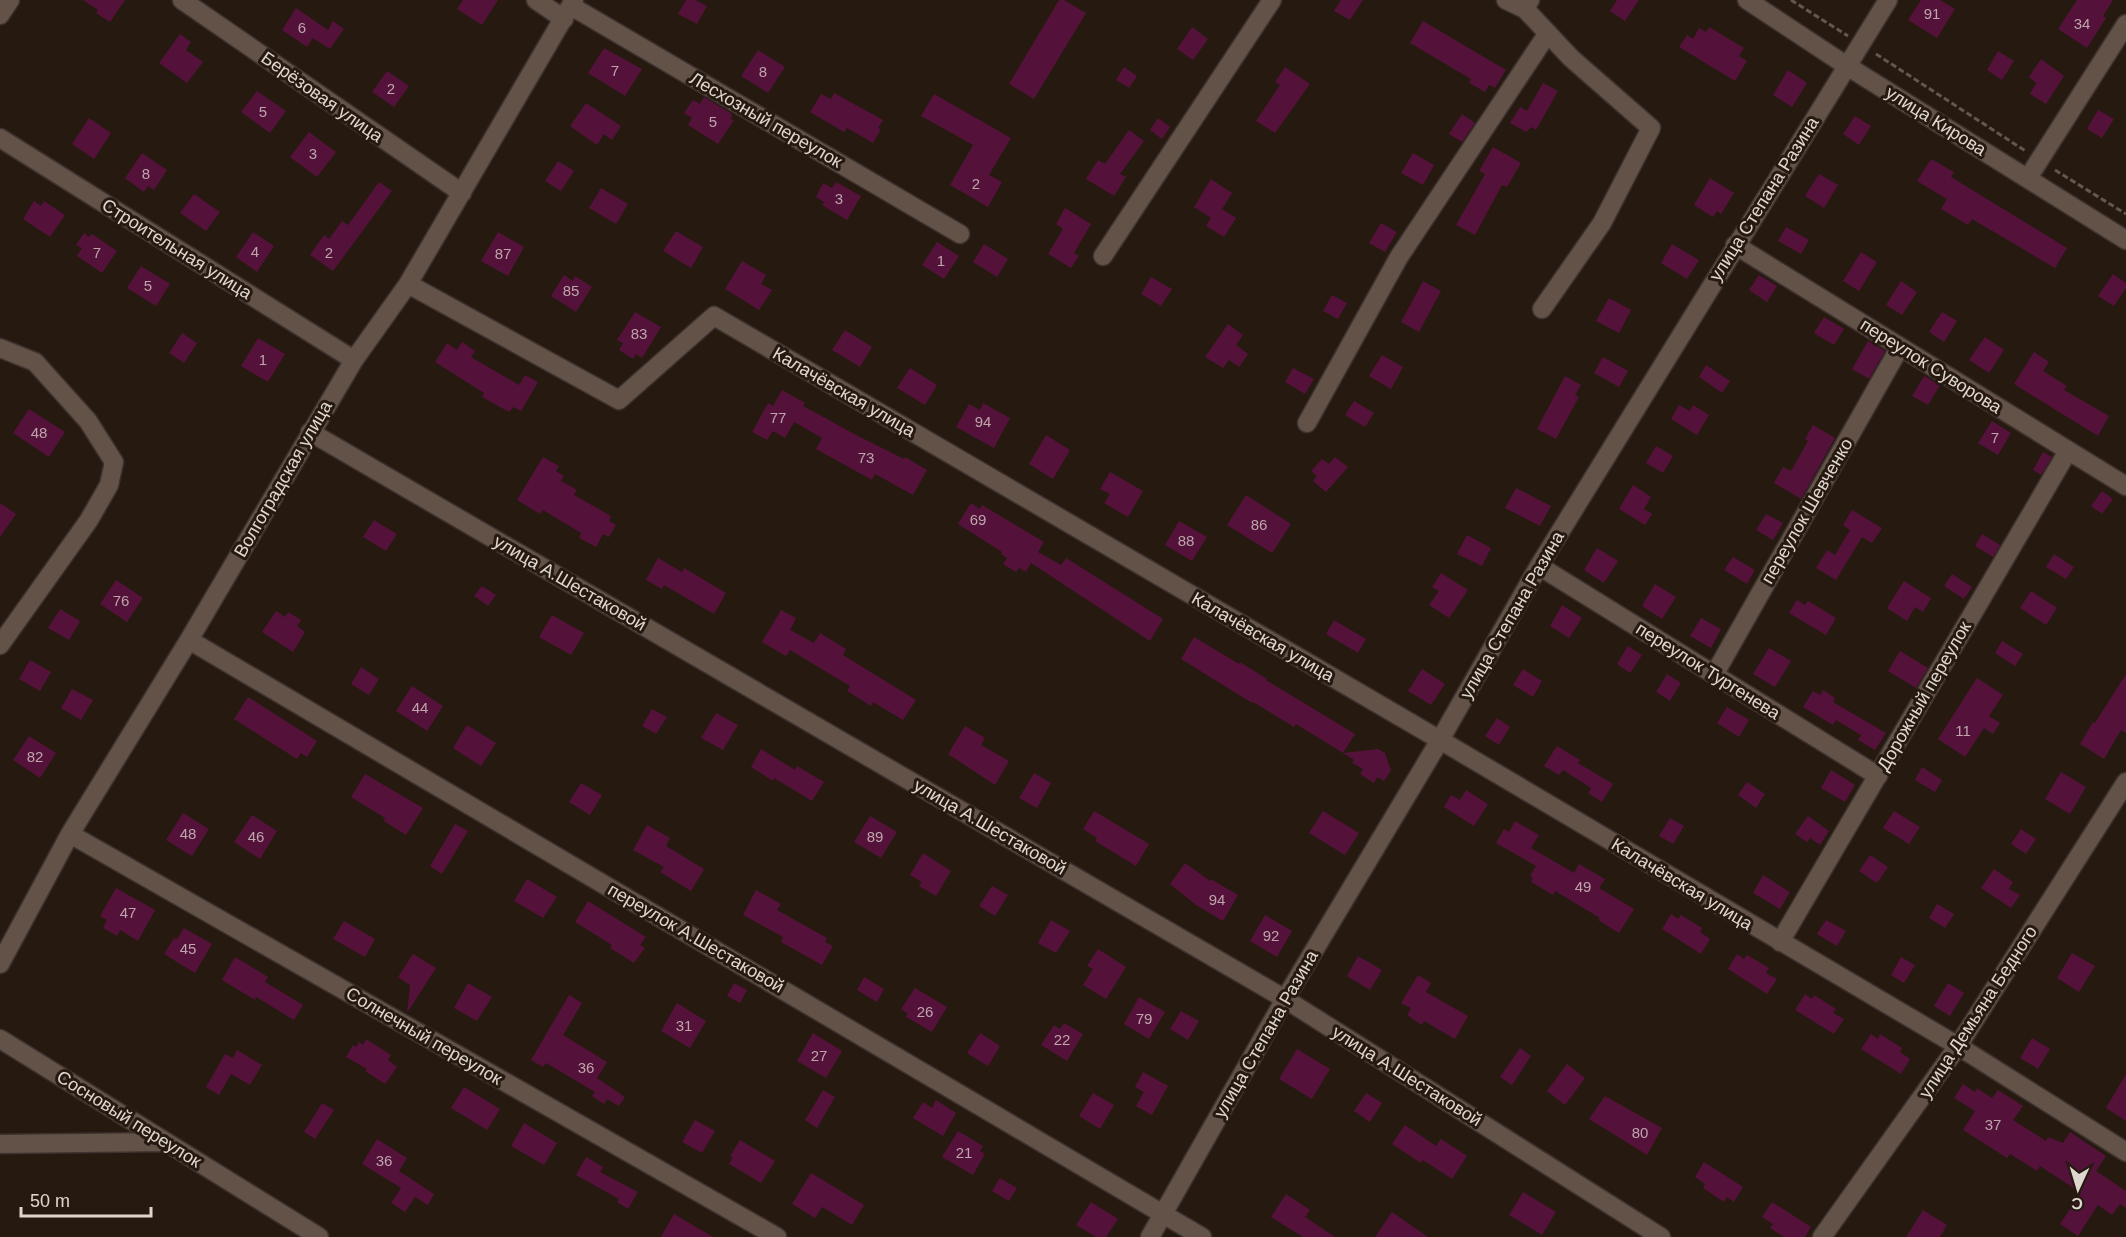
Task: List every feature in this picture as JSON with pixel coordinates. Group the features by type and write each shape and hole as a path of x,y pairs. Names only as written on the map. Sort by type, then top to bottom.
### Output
{"street":[{"path":"0,15 10,0"},
{"name":"Берёзовая улица","path":"183,0 462,193"},
{"name":"Лесхозный переулок","path":"536,0 569,8 960,234"},
{"path":"1103,256 1272,0"},
{"path":"1506,0 1527,5 1571,58 1652,128 1602,223 1542,309"},
{"name":"улица Кирова","path":"1747,0 1847,66 2126,240"},
{"name":"улица Степана Разина","path":"1150,1237 1285,999 1440,740 1539,566 1888,0"},
{"name":"Волгоградская улица","path":"0,964 70,834 189,640 354,360 408,284 569,8"},
{"path":"2028,178 2126,24"},
{"path":"1307,423 1399,257 1548,33"},
{"name":"Строительная улица","path":"0,138 354,360"},
{"name":"переулок Суворова","path":"1735,245 2126,486"},
{"name":"Калачёвская улица","path":"408,284 619,400 714,316 1958,1046 2126,1152"},
{"name":"переулок Шевченко","path":"1714,675 1900,347"},
{"path":"0,348 35,362 88,421 114,462 109,485 89,520 0,645"},
{"name":"улица А.Шестаковой","path":"310,432 1285,999 1661,1237"},
{"name":"Дорожный переулок","path":"1780,942 2068,451"},
{"name":"переулок Тургенева","path":"1539,566 1878,776"},
{"name":"переулок А.Шестаковой","path":"189,640 1202,1237"},
{"name":"улица Демьяна Бедного","path":"1822,1237 1958,1046 2126,782"},
{"name":"Солнечный переулок","path":"70,834 777,1237"},
{"name":"Сосновый переулок","path":"0,1040 316,1237"},
{"path":"0,1144 165,1142"}],"path":[{"path":"1791,0 2126,214"}],"building":[{"path":"83,0 125,0 110,22 96,13 98,10"},
{"path":"463,0 498,0 482,25 457,9"},
{"path":"686,0 695,0 707,6 697,24 678,14"},
{"path":"1059,0 1064,0 1086,13 1034,99 1009,84"},
{"path":"1341,0 1363,0 1350,20 1334,11"},
{"path":"1617,0 1639,0 1625,21 1610,11"},
{"path":"1921,0 1940,0 1955,9 1937,38 1908,20"},
{"path":"2077,0 2113,0 2103,16 2106,18 2087,48 2058,29"},
{"path":"296,8 328,30 333,21 344,29 330,49 313,38 307,47 282,30"},
{"path":"1423,21 1506,70 1495,88 1489,85 1485,92 1469,83 1471,79 1410,43"},
{"path":"1192,27 1208,39 1193,60 1177,49"},
{"path":"1709,27 1744,48 1739,56 1747,61 1735,81 1679,47 1687,35 1693,39 1699,28 1706,32"},
{"path":"180,34 191,42 186,50 203,62 187,83 159,63"},
{"path":"604,48 642,69 625,96 588,73"},
{"path":"758,50 785,67 768,93 741,76"},
{"path":"1998,51 2014,61 2002,80 1987,70"},
{"path":"2041,59 2064,76 2046,104 2030,94 2036,83 2029,77"},
{"path":"1124,67 1137,76 1129,88 1116,80"},
{"path":"1285,67 1310,84 1275,133 1256,121 1280,85 1275,82"},
{"path":"1788,70 1807,83 1792,107 1773,95"},
{"path":"387,71 409,86 394,107 372,92"},
{"path":"1543,83 1558,91 1536,130 1531,127 1526,132 1510,123 1520,107 1527,111"},
{"path":"257,91 286,111 270,133 241,112"},
{"path":"834,93 883,120 873,143 847,128 844,132 810,112 821,94 831,99"},
{"path":"934,94 1011,138 989,175 1002,182 988,207 950,185 973,145 921,116"},
{"path":"704,97 732,114 731,119 734,120 718,144 688,125 692,118 684,113 693,100 700,104"},
{"path":"586,103 621,126 612,140 604,134 597,145 570,126"},
{"path":"2098,110 2114,119 2102,138 2087,129"},
{"path":"1462,114 1475,123 1462,142 1449,134"},
{"path":"1855,116 1871,126 1859,145 1843,134"},
{"path":"89,118 111,133 94,159 72,144"},
{"path":"1158,118 1170,127 1162,139 1150,130"},
{"path":"1129,130 1144,141 1120,174 1126,177 1114,196 1086,179 1098,160 1105,164"},
{"path":"309,132 336,152 317,177 290,157"},
{"path":"1493,147 1521,163 1507,187 1502,185 1475,235 1456,225 1485,174 1479,171"},
{"path":"142,153 167,170 154,190 148,186 144,192 125,178"},
{"path":"1413,153 1434,165 1423,185 1401,173"},
{"path":"1931,159 1954,172 1951,177 2067,248 2055,268 1972,219 1968,225 1941,209 1947,199 1917,181"},
{"path":"558,161 574,171 561,191 545,181"},
{"path":"1819,174 1838,185 1824,208 1805,196"},
{"path":"1710,178 1734,193 1721,214 1717,211 1713,217 1694,205"},
{"path":"1211,179 1232,193 1222,209 1236,218 1224,237 1206,226 1211,218 1194,207"},
{"path":"379,182 392,191 333,271 310,255 324,235 329,239 342,221 348,225"},
{"path":"836,182 861,196 847,220 822,205 824,202 816,197 823,183 832,188"},
{"path":"601,188 628,204 616,224 589,208"},
{"path":"194,194 220,212 206,231 180,213"},
{"path":"34,201 41,206 44,201 65,215 50,237 23,219"},
{"path":"1065,208 1091,224 1074,253 1079,256 1071,268 1048,254 1063,229 1056,224"},
{"path":"1381,223 1397,232 1385,252 1369,243"},
{"path":"1786,227 1809,240 1801,254 1778,241"},
{"path":"676,231 703,247 691,268 663,251"},
{"path":"253,232 274,246 257,272 236,257"},
{"path":"498,232 524,247 508,276 481,261"},
{"path":"84,233 89,237 92,234 117,251 102,273 77,256 82,248 76,245"},
{"path":"937,242 959,256 944,279 922,265"},
{"path":"984,244 1008,259 997,277 973,262"},
{"path":"1672,244 1699,260 1687,279 1661,263"},
{"path":"1861,252 1877,262 1859,291 1843,281"},
{"path":"742,261 766,275 761,284 772,290 759,310 725,289"},
{"path":"141,266 170,284 156,306 127,288"},
{"path":"2113,274 2126,283 2126,288 2114,306 2098,296"},
{"path":"564,275 573,281 575,276 592,287 576,312 551,296"},
{"path":"1759,275 1777,286 1767,302 1749,290"},
{"path":"1151,277 1172,289 1161,306 1141,294"},
{"path":"1423,281 1441,291 1419,332 1401,322"},
{"path":"1901,281 1917,292 1902,315 1886,305"},
{"path":"1332,295 1347,303 1338,319 1323,311"},
{"path":"1609,298 1631,310 1619,333 1596,321"},
{"path":"635,312 661,327 642,358 636,354 633,359 619,350 623,343 617,340"},
{"path":"1942,312 1957,321 1944,342 1929,332"},
{"path":"1824,317 1844,329 1834,345 1814,333"},
{"path":"1228,324 1243,335 1236,345 1248,354 1239,367 1229,360 1223,368 1205,357"},
{"path":"845,330 872,347 860,367 832,350"},
{"path":"182,333 197,343 184,363 169,353"},
{"path":"1985,337 2004,350 1989,373 1969,360"},
{"path":"258,338 285,354 268,382 241,366"},
{"path":"1868,341 1885,351 1869,379 1852,369"},
{"path":"462,342 475,351 471,357 519,385 525,375 538,382 521,411 513,407 509,412 482,397 484,393 435,362 447,343 457,350"},
{"path":"2034,352 2049,362 2043,371 2067,386 2064,390 2109,416 2098,436 2014,384"},
{"path":"1382,355 1403,367 1391,389 1369,376"},
{"path":"1603,357 1628,371 1619,387 1594,373"},
{"path":"1706,365 1730,381 1722,393 1699,377"},
{"path":"910,368 937,385 925,405 897,388"},
{"path":"1293,368 1314,379 1305,394 1285,382"},
{"path":"1565,376 1581,385 1575,395 1579,397 1556,439 1537,429"},
{"path":"1924,376 1940,385 1928,405 1912,396"},
{"path":"782,390 805,403 803,406 927,470 913,495 875,474 872,480 816,449 822,438 794,422 785,438 773,431 767,440 752,432 768,403 773,406"},
{"path":"1354,401 1374,413 1365,427 1345,415"},
{"path":"983,403 1010,418 994,448 956,427 969,404 980,410"},
{"path":"1679,405 1690,411 1693,405 1709,415 1697,435 1671,419"},
{"path":"29,409 65,432 49,457 13,433"},
{"path":"1992,421 2011,433 1998,455 1978,443"},
{"path":"1813,425 1835,438 1801,499 1774,483 1783,467 1791,471 1808,441 1805,439"},
{"path":"1046,435 1070,450 1053,479 1029,464"},
{"path":"1656,446 1673,456 1663,473 1646,463"},
{"path":"2043,452 2052,457 2041,475 2033,470"},
{"path":"543,457 559,466 556,471 564,476 561,481 577,490 574,495 611,516 609,521 616,525 609,537 603,534 596,547 579,538 581,533 543,510 540,514 517,500"},
{"path":"1335,457 1348,467 1326,492 1313,481 1317,476 1311,471 1322,459 1329,464"},
{"path":"1110,472 1143,491 1128,517 1104,503 1110,494 1100,489"},
{"path":"1633,485 1651,497 1644,509 1652,514 1645,525 1619,509"},
{"path":"1516,488 1551,506 1540,526 1505,508"},
{"path":"2102,491 2113,499 2102,514 2091,506"},
{"path":"1246,495 1291,524 1272,553 1227,525"},
{"path":"0,503 16,514 0,537"},
{"path":"971,503 980,509 982,505 1044,542 1038,552 1061,565 1066,558 1163,619 1150,641 1031,563 1026,572 1019,568 1016,572 1003,564 1007,558 1001,554 1002,552 958,524"},
{"path":"1852,510 1882,528 1872,543 1862,537 1836,580 1816,568 1827,550 1835,555 1850,530 1843,525"},
{"path":"1766,514 1783,523 1773,540 1756,530"},
{"path":"374,520 397,534 386,551 363,537"},
{"path":"1179,521 1207,537 1192,561 1165,545"},
{"path":"1982,534 2000,545 1993,557 1975,546"},
{"path":"1467,535 1491,548 1482,566 1457,554"},
{"path":"1597,548 1618,561 1604,583 1584,570"},
{"path":"2054,554 2074,567 2066,579 2046,567"},
{"path":"1733,557 1755,570 1747,584 1724,570"},
{"path":"658,558 682,572 684,568 726,593 714,614 664,585 662,589 646,580"},
{"path":"1441,573 1468,590 1449,618 1429,605 1439,591 1432,587"},
{"path":"1952,574 1972,587 1964,599 1944,586"},
{"path":"116,580 143,598 127,622 100,604"},
{"path":"1904,581 1931,598 1923,612 1915,607 1907,621 1887,608"},
{"path":"1655,584 1676,597 1662,619 1642,606"},
{"path":"482,586 496,595 488,606 474,596"},
{"path":"2031,591 2057,608 2046,625 2020,608"},
{"path":"1797,600 1805,605 1808,601 1836,618 1826,635 1789,613"},
{"path":"1562,605 1582,618 1569,638 1550,626"},
{"path":"60,609 80,621 69,640 48,628"},
{"path":"781,610 796,618 790,630 814,643 820,633 846,649 843,655 916,700 903,720 873,702 871,706 847,691 850,686 790,650 786,656 762,642"},
{"path":"276,611 285,617 288,612 301,620 297,626 305,632 293,652 262,632"},
{"path":"552,615 584,633 571,655 539,637"},
{"path":"1701,618 1721,629 1711,648 1690,636"},
{"path":"1334,620 1366,639 1358,653 1326,634"},
{"path":"1194,637 1239,664 1240,662 1355,734 1343,753 1296,724 1294,727 1252,703 1181,659"},
{"path":"2002,641 2023,654 2015,666 1995,653"},
{"path":"1628,646 1642,655 1630,673 1617,664"},
{"path":"1769,648 1791,661 1775,687 1753,674"},
{"path":"1900,651 1928,668 1916,688 1888,671"},
{"path":"30,660 51,672 40,691 19,679"},
{"path":"361,667 379,679 369,695 351,684"},
{"path":"1422,669 1445,684 1431,705 1408,691"},
{"path":"1523,669 1542,681 1533,697 1513,685"},
{"path":"1667,674 1681,683 1670,701 1656,692"},
{"path":"2126,674 2126,733 2121,730 2104,759 2080,744"},
{"path":"1977,678 2003,695 1989,716 2000,723 1993,734 1984,728 1965,757 1938,739"},
{"path":"412,686 443,706 427,731 396,711"},
{"path":"72,689 93,700 81,720 61,708"},
{"path":"1823,690 1835,698 1833,702 1886,733 1875,750 1858,740 1861,735 1836,720 1833,725 1803,707 1813,691 1820,695"},
{"path":"248,697 317,741 307,757 301,753 297,759 234,719"},
{"path":"1727,707 1749,720 1739,737 1717,723"},
{"path":"652,709 667,717 656,734 642,726"},
{"path":"716,713 738,725 723,750 701,738"},
{"path":"1497,718 1510,727 1499,745 1485,736"},
{"path":"467,725 496,743 481,766 453,748"},
{"path":"965,726 985,738 981,745 1009,761 995,785 948,754"},
{"path":"29,736 56,753 40,778 13,760"},
{"path":"1557,746 1580,760 1578,763 1613,784 1602,802 1588,793 1591,788 1563,770 1559,775 1544,766"},
{"path":"761,749 795,770 797,766 824,782 812,801 751,767"},
{"path":"1378,749 1385,753 1391,770 1384,781 1377,777 1374,783 1360,774 1363,769 1352,763 1354,760 1343,753"},
{"path":"1922,767 1942,780 1935,792 1915,780"},
{"path":"1831,770 1855,785 1845,802 1821,788"},
{"path":"2061,772 2086,787 2070,814 2045,799"},
{"path":"1034,773 1051,783 1037,808 1019,798"},
{"path":"365,774 423,808 406,835 384,821 385,818 351,797"},
{"path":"1747,782 1765,794 1756,808 1738,795"},
{"path":"581,783 602,795 590,815 569,802"},
{"path":"1466,790 1488,804 1474,826 1444,807 1451,795 1460,800"},
{"path":"1094,811 1149,844 1136,866 1095,841 1097,838 1083,829"},
{"path":"1323,811 1359,833 1345,855 1309,833"},
{"path":"1894,811 1920,827 1909,844 1883,828"},
{"path":"183,813 209,829 192,856 166,840"},
{"path":"252,815 277,831 260,859 234,842"},
{"path":"870,816 897,832 881,858 854,842"},
{"path":"1808,816 1829,831 1820,845 1810,838 1807,842 1795,834"},
{"path":"1670,818 1684,826 1673,844 1659,836"},
{"path":"1515,821 1539,835 1531,848 1574,873 1579,864 1605,879 1599,888 1634,909 1619,933 1598,920 1600,918 1555,891 1553,895 1531,882 1533,878 1530,876 1536,866 1496,843 1504,829 1509,832"},
{"path":"455,824 468,831 442,874 430,866"},
{"path":"647,825 670,838 666,846 704,869 691,891 660,872 664,867 633,850"},
{"path":"2021,829 2036,839 2026,854 2011,844"},
{"path":"923,853 951,871 936,896 919,886 922,882 910,875"},
{"path":"1870,855 1888,867 1877,883 1859,871"},
{"path":"1185,863 1210,881 1211,879 1238,895 1223,921 1196,905 1170,884"},
{"path":"1994,869 2013,882 2009,889 2020,895 2011,908 1981,888"},
{"path":"1763,875 1790,892 1780,909 1753,893"},
{"path":"527,879 557,897 543,918 514,901"},
{"path":"992,886 1008,895 995,916 979,906"},
{"path":"116,888 155,910 138,941 120,930 117,936 103,928 107,920 100,916"},
{"path":"756,890 781,904 777,910 827,938 825,942 833,946 822,965 781,942 783,937 743,915"},
{"path":"588,901 646,937 640,945 645,948 634,963 610,948 612,945 575,922"},
{"path":"1937,904 1954,914 1945,928 1929,918"},
{"path":"1671,914 1678,919 1681,915 1702,928 1700,932 1710,939 1701,954 1662,929"},
{"path":"1265,915 1292,931 1277,957 1250,941"},
{"path":"1051,920 1070,931 1056,953 1038,943"},
{"path":"1826,920 1846,931 1837,946 1817,934"},
{"path":"344,921 375,939 365,957 333,939"},
{"path":"184,928 212,944 195,973 164,954 174,938 177,939"},
{"path":"1098,949 1126,967 1106,999 1083,985 1093,969 1087,966"},
{"path":"2072,953 2095,966 2079,992 2057,978"},
{"path":"413,954 436,968 407,1013 410,985 398,977"},
{"path":"1737,954 1744,959 1747,955 1769,968 1766,973 1777,979 1767,994 1728,969"},
{"path":"1358,956 1382,970 1370,990 1347,976"},
{"path":"235,957 268,977 265,982 303,1005 294,1020 222,980"},
{"path":"1901,957 1915,965 1904,983 1891,975"},
{"path":"1418,975 1431,983 1426,992 1468,1016 1455,1039 1424,1021 1422,1025 1407,1015 1411,1008 1401,1003"},
{"path":"864,977 884,989 877,1002 857,990"},
{"path":"468,983 492,997 477,1021 454,1008"},
{"path":"734,983 747,990 740,1003 727,996"},
{"path":"1948,983 1964,993 1950,1016 1934,1006"},
{"path":"915,988 947,1007 932,1032 906,1017 908,1014 901,1009"},
{"path":"1805,994 1812,999 1814,995 1836,1009 1833,1013 1844,1019 1834,1034 1795,1010"},
{"path":"569,995 582,1003 563,1035 607,1062 597,1078 625,1097 619,1106 607,1099 604,1104 592,1096 595,1092 546,1063 543,1067 531,1060"},
{"path":"1139,997 1165,1012 1149,1039 1124,1024"},
{"path":"677,1003 706,1021 690,1048 661,1031"},
{"path":"1181,1011 1199,1021 1188,1040 1170,1029"},
{"path":"1064,1023 1083,1034 1067,1061 1041,1045 1054,1025 1060,1029"},
{"path":"813,1033 842,1051 826,1078 797,1061"},
{"path":"980,1033 1000,1046 988,1066 967,1053"},
{"path":"1871,1034 1878,1039 1880,1034 1902,1048 1900,1052 1910,1059 1901,1074 1861,1049"},
{"path":"2032,1038 2050,1049 2038,1069 2020,1058"},
{"path":"366,1039 391,1055 388,1060 397,1067 385,1084 365,1071 367,1069 346,1057 353,1045 356,1047 359,1042 363,1045"},
{"path":"1520,1048 1531,1056 1512,1085 1500,1077"},
{"path":"1297,1049 1330,1069 1312,1099 1279,1079"},
{"path":"237,1050 262,1065 250,1085 231,1074 219,1095 206,1087 225,1054 233,1058"},
{"path":"1567,1064 1585,1078 1565,1105 1547,1091"},
{"path":"1143,1072 1168,1086 1152,1115 1136,1106 1144,1092 1135,1087"},
{"path":"2126,1074 2126,1121 2106,1108"},
{"path":"1963,1084 1975,1092 1977,1088 1992,1098 1998,1090 2023,1106 2013,1120 2046,1141 2048,1137 2063,1143 2070,1132 2106,1156 2096,1171 2126,1191 2126,1208 2120,1204 2112,1215 2098,1205 2078,1236 2060,1224 2081,1193 2040,1166 2037,1171 2010,1154 2007,1158 1963,1130 1975,1111 1954,1098"},
{"path":"464,1087 500,1109 487,1130 451,1108"},
{"path":"823,1090 835,1097 817,1128 805,1120"},
{"path":"1093,1093 1114,1105 1100,1129 1079,1116"},
{"path":"1366,1093 1382,1103 1370,1122 1354,1111"},
{"path":"1605,1096 1662,1128 1647,1155 1589,1119"},
{"path":"936,1100 956,1113 943,1136 913,1118 923,1102 932,1108"},
{"path":"322,1103 334,1110 315,1139 304,1132"},
{"path":"695,1120 715,1131 702,1153 682,1142"},
{"path":"524,1123 557,1143 544,1165 511,1146"},
{"path":"1405,1125 1436,1146 1441,1139 1467,1156 1452,1179 1392,1144"},
{"path":"958,1131 983,1146 980,1151 985,1154 973,1175 942,1157"},
{"path":"377,1139 407,1158 399,1171 434,1194 428,1205 415,1197 405,1212 391,1203 401,1188 362,1164"},
{"path":"740,1140 775,1161 761,1183 729,1164 733,1157 730,1156"},
{"path":"586,1157 603,1167 600,1172 638,1192 628,1209 617,1202 619,1199 576,1175"},
{"path":"1704,1162 1743,1187 1734,1202 1727,1197 1724,1202 1703,1188 1705,1184 1695,1177"},
{"path":"811,1173 864,1205 852,1225 822,1207 815,1218 792,1204"},
{"path":"1000,1178 1017,1188 1009,1201 992,1191"},
{"path":"1523,1192 1556,1212 1542,1235 1509,1215"},
{"path":"1286,1194 1310,1210 1305,1217 1335,1237 1303,1237 1271,1217"},
{"path":"1091,1202 1118,1219 1106,1237 1096,1237 1076,1225"},
{"path":"1772,1202 1811,1227 1805,1237 1784,1237 1770,1228 1773,1224 1762,1217"},
{"path":"1923,1210 1947,1225 1940,1237 1906,1237"},
{"path":"1392,1212 1428,1237 1375,1237"},
{"path":"674,1214 713,1237 661,1237"}]}
